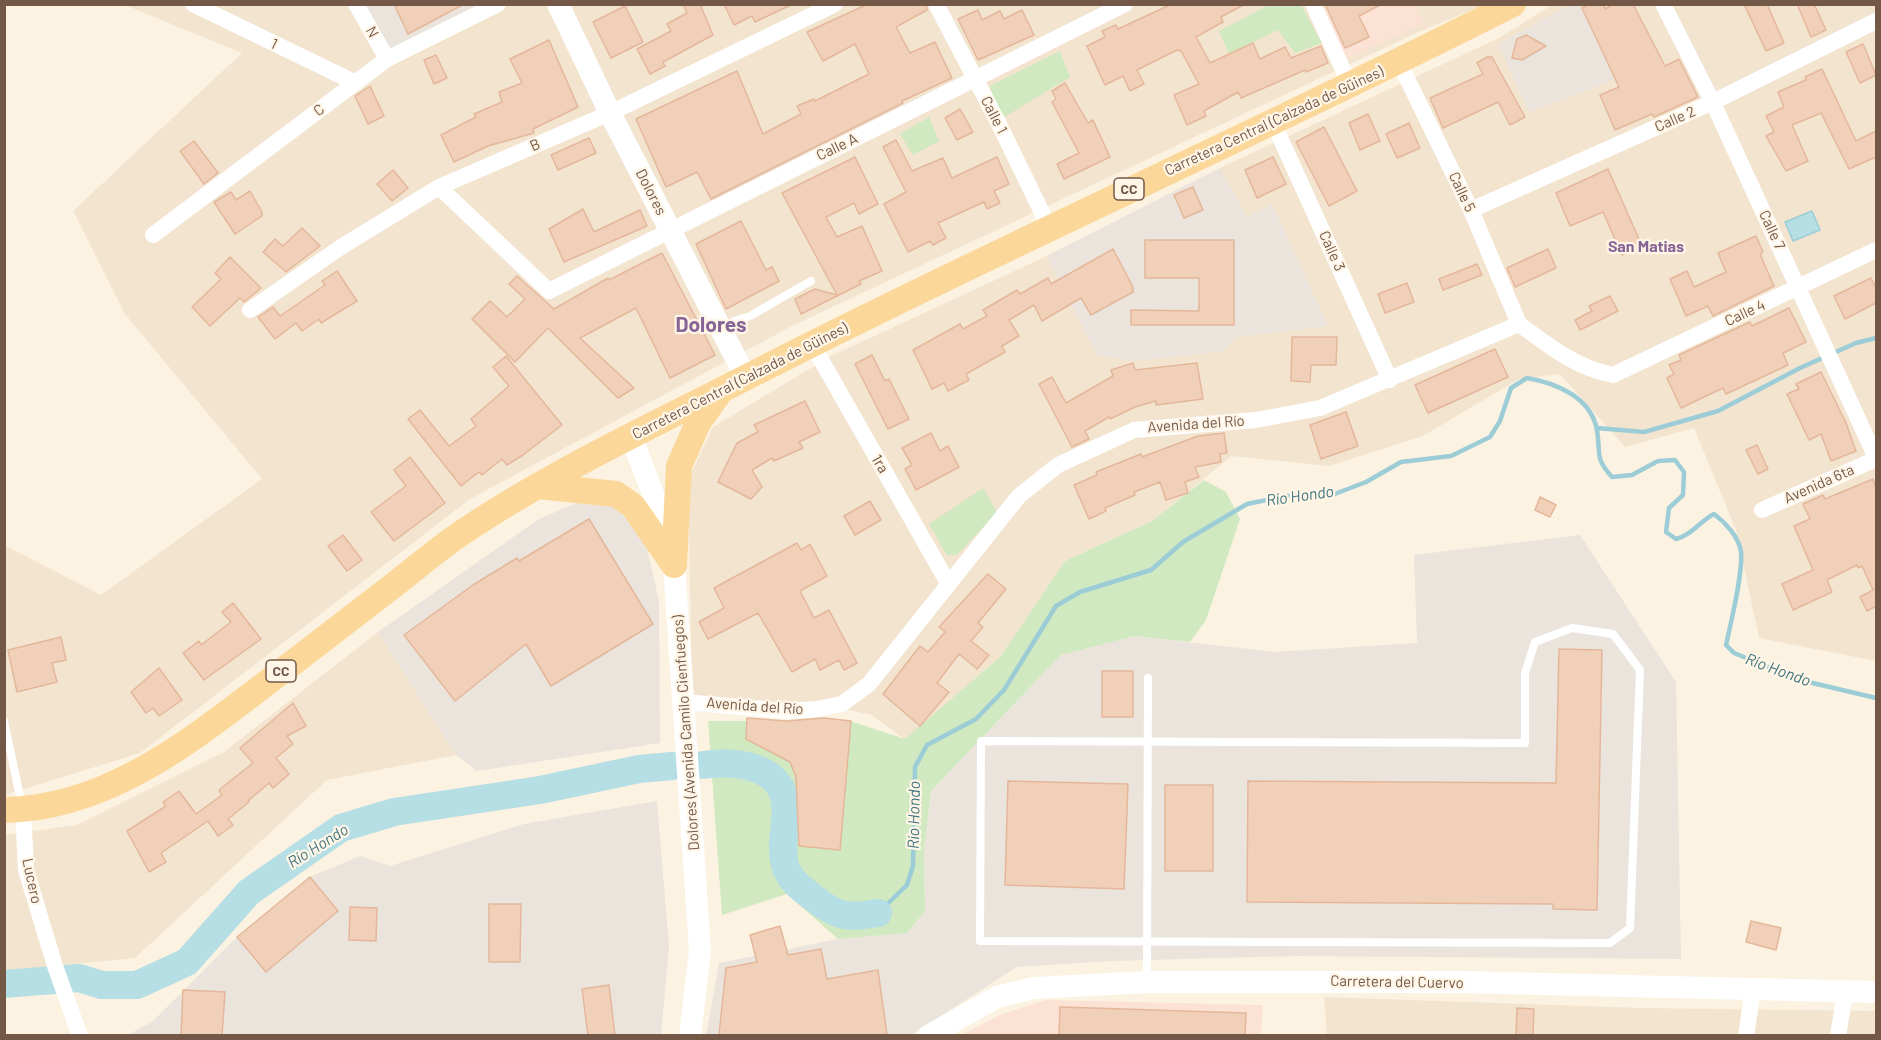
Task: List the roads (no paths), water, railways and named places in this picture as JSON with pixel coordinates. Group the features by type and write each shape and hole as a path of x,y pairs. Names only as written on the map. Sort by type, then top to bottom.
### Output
{"main road":[{"name":"Carretera Central (Calzada de Güines)","path":"14,810 90,794 150,767 205,730 461,534 537,486 721,390 1048,227 1399,62 1513,4"},
{"path":"674,565 679,466 699,423 721,390"},
{"path":"537,486 616,494 633,506 674,565"}],"street":[{"name":"1","path":"193,4 356,82"},
{"name":"N","path":"356,4 387,59"},
{"name":"C","path":"153,235 387,59 498,4"},
{"name":"Dolores","path":"558,4 610,113 746,378"},
{"name":"B","path":"250,310 341,247 440,187 610,113 835,4"},
{"name":"Calle 1","path":"936,4 976,79 1048,227"},
{"name":"Calle A","path":"440,187 549,291 1125,4"},
{"path":"1313,4 1350,85"},
{"name":"Calle 7","path":"1663,4 1713,102 1836,366 1876,458"},
{"name":"Calle 2","path":"1471,210 1713,102 1876,21"},
{"name":"Calle 5","path":"1399,62 1471,210 1519,324"},
{"name":"Calle 3","path":"1273,122 1390,380"},
{"name":"Calle 4","path":"1519,324 1574,362 1592,371 1613,375 1876,250"},
{"name":"Avenida del Río","path":"683,702 788,711 842,704 869,684 1019,496 1058,465 1134,430 1256,420 1320,408 1519,324"},
{"name":"1ra","path":"812,344 948,583"},
{"name":"Dolores (Avenida Camilo Cienfuegos)","path":"631,436 656,502 674,565 700,951 690,1035"},
{"name":"Avenida 6ta","path":"1762,510 1876,458"},
{"name":"Lucero","path":"14,810 26,870 54,966 80,1035"},
{"name":"Carretera del Cuervo","path":"928,1035 997,998 1034,988 1147,982 1462,982 1876,992"},
{"path":"1746,1035 1753,990"},
{"path":"1839,1035 1845,992"}],"lane":[{"path":"720,326 750,316 811,281"},
{"path":"1572,628 1613,634 1640,670 1630,928 1610,942 1147,941 980,941 981,741 1525,743 1525,673 1535,642 1572,628"},
{"path":"1147,982 1148,678"},
{"name":"Lucero","path":"4,721 14,810"}],"water":[{"path":"1812,211 1820,230 1793,241 1785,222"}],"waterway":[{"path":"1597,428 1644,432 1718,411 1800,368 1856,343 1876,338"},
{"name":"Río Hondo","path":"878,913 907,885 913,866 915,767 927,745 976,719 1004,690 1056,606 1080,592 1151,570 1183,542 1247,504 1286,496 1332,495 1366,482 1401,462 1451,456 1490,437 1500,421 1511,388 1527,378 1560,388 1580,400 1588,409 1597,430 1600,460 1612,477 1632,475 1658,461 1675,460 1684,472 1683,495 1669,508 1666,532 1676,539 1682,537 1714,514 1731,530 1741,552 1738,585 1726,645 1734,653 1800,680 1876,698"},
{"name":"Río Hondo","path":"702,765 726,764 752,767 774,779 781,789 785,802 783,857 793,880 823,905 838,913 851,916 878,913"},
{"name":"Río Hondo","path":"4,984 79,978 102,985 137,985 187,962 249,892 341,828 394,812 540,790 639,769 672,766"}],"district":[{"name":"San Matias","path":"1646,247"},
{"name":"Dolores","path":"711,325"}]}
